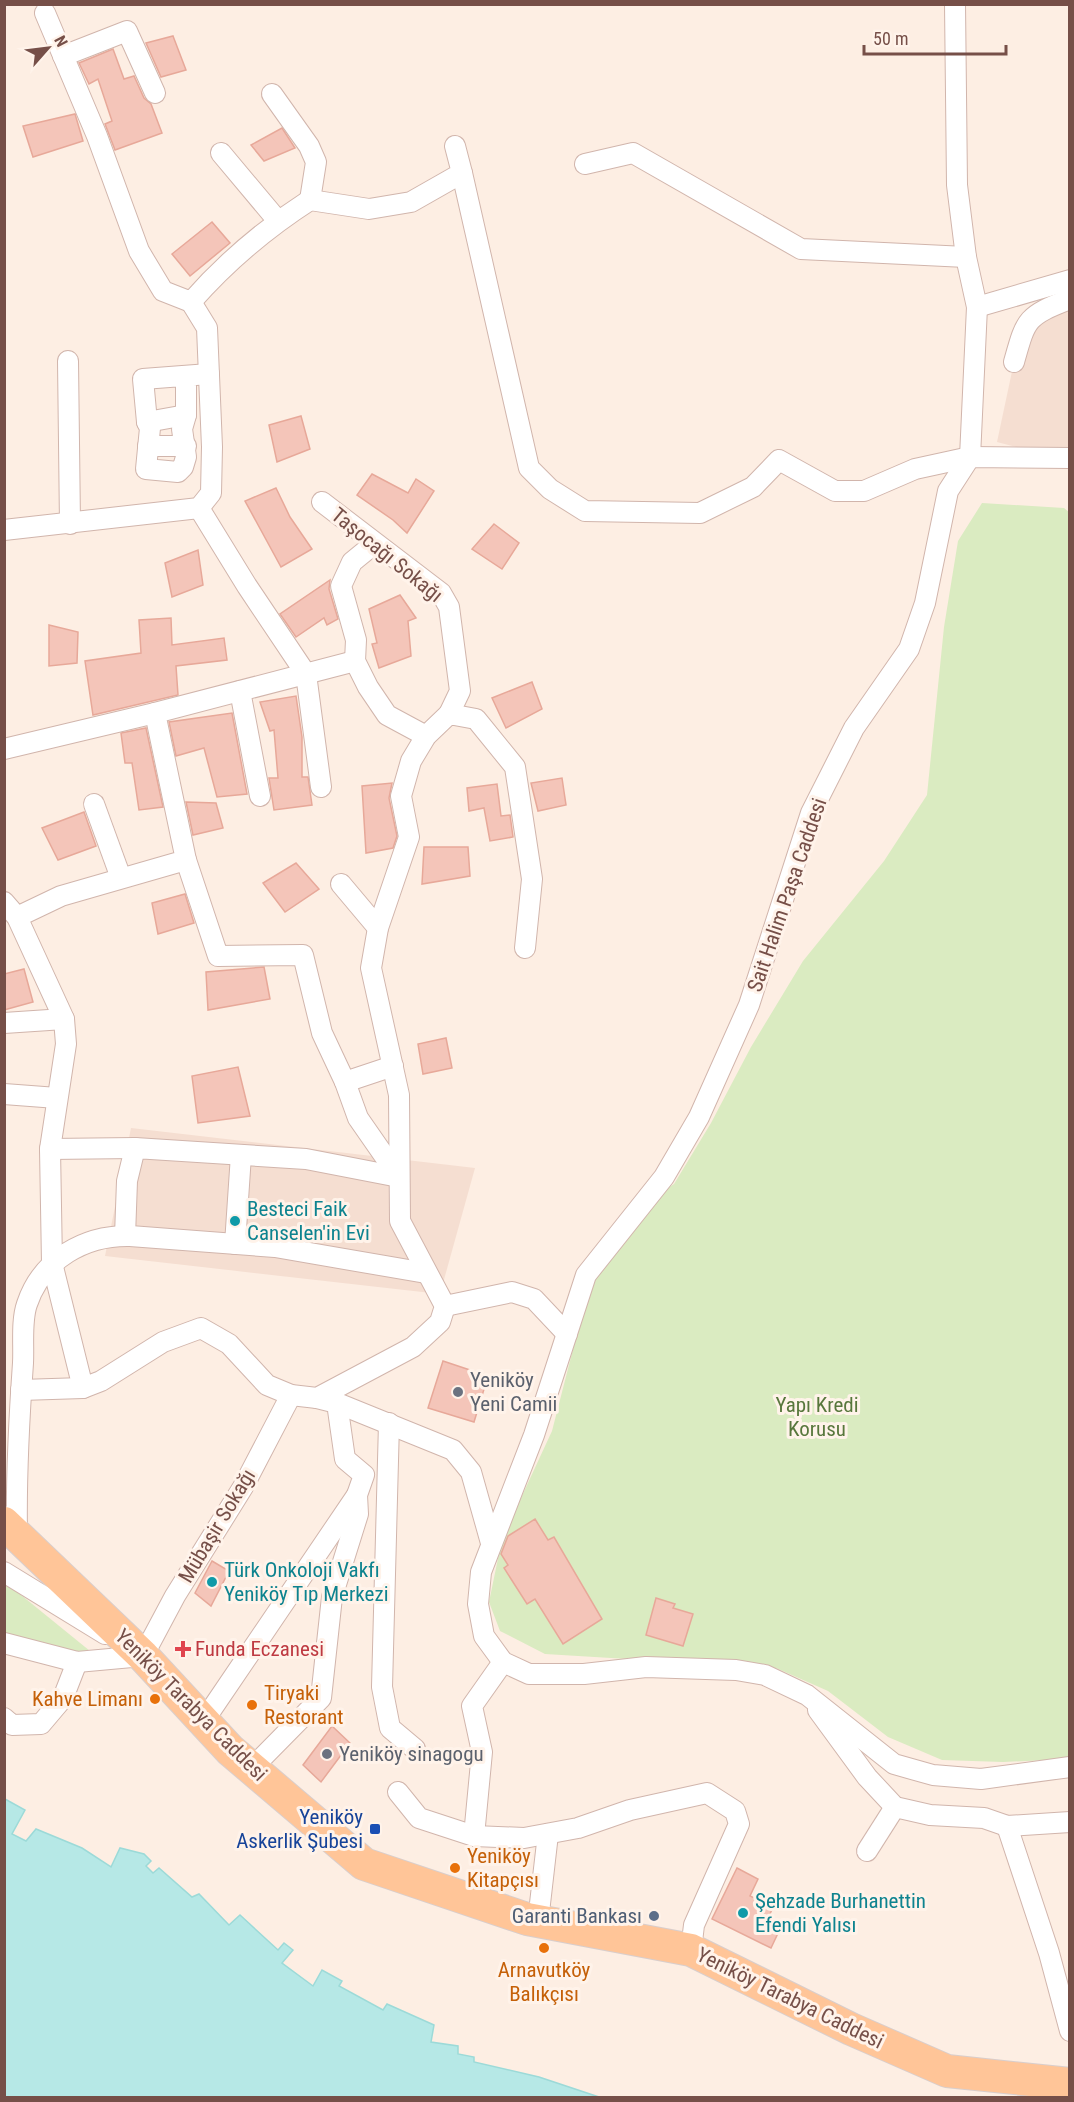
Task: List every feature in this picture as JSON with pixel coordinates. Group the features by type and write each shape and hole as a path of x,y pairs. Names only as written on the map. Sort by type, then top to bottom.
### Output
{"main road":[{"name":"Yeniköy Tarabya Caddesi","path":"11,1528 143,1656 203,1722 251,1769 364,1864 538,1921 691,1950 851,2029 947,2071 1070,2084"}],"street":[{"path":"955,4 957,185 966,257 977,307 970,457"},
{"path":"4,530 199,508 211,493 207,328 191,302 164,291 140,251 45,13"},
{"path":"63,56 127,32 155,93"},
{"path":"272,94 309,146 316,162 310,200"},
{"path":"455,146 529,468 550,489 585,511 700,513 753,487 779,460 835,491 864,491 915,469 970,457 1068,462"},
{"path":"222,153 278,221"},
{"path":"585,164 633,153 801,249 966,257"},
{"path":"191,302 219,270 278,221 310,200 369,209 411,202 462,173"},
{"path":"977,307 1070,280"},
{"path":"1014,362 1025,324 1048,308 1070,299"},
{"path":"68,361 70,524"},
{"path":"209,374 186,378 143,380 147,422 150,428 146,469 212,472"},
{"path":"178,472 183,467 186,457 182,429 186,415 186,378"},
{"path":"147,422 186,415"},
{"path":"148,446 186,446"},
{"name":"Sait Halim Paşa Caddesi","path":"503,1662 484,1636 478,1604 482,1572 491,1543 534,1435 586,1275 664,1177 699,1117 749,1005 811,813 854,728 909,649 925,603 948,491 970,457"},
{"name":"Taşocağı Sokağı","path":"322,502 441,593 448,607 460,691 449,714"},
{"path":"199,508 247,586 306,674 321,787"},
{"path":"374,544 352,562 341,586 356,640 355,661 387,715 426,736"},
{"path":"4,749 155,713 355,661"},
{"path":"240,691 260,796"},
{"path":"155,713 186,860 218,956 303,956 322,1033 345,1082 358,1118 399,1177"},
{"path":"317,1398 413,1347 440,1322 445,1306 400,1221 399,1095 371,968 378,928 409,837 401,796 411,760 426,736 449,714 476,719 515,767 532,879 525,948"},
{"path":"94,804 121,878"},
{"path":"84,1388 52,1263 50,1149 66,1044 64,1019 11,909 186,860"},
{"path":"341,884 378,928"},
{"path":"4,1023 64,1019"},
{"path":"345,1082 393,1066"},
{"path":"4,1094 57,1098"},
{"path":"50,1149 135,1148 306,1159 399,1177"},
{"path":"125,1236 127,1181 135,1148"},
{"path":"235,1244 241,1155"},
{"path":"11,1528 16,1486 26,1305 52,1263 74,1247 107,1235 235,1244 274,1247 426,1273"},
{"path":"445,1306 512,1292 534,1299 567,1334"},
{"path":"21,1390 84,1388 163,1342 201,1328 229,1344 267,1385 291,1395 337,1403 453,1450 471,1472 491,1543"},
{"name":"Mübaşir Sokağı","path":"143,1656 175,1596 243,1487 291,1395"},
{"path":"337,1403 345,1460 364,1475"},
{"path":"389,1423 382,1687 390,1728 415,1749"},
{"path":"203,1722 357,1495 364,1475 387,1462"},
{"path":"251,1769 321,1698 332,1597 358,1514 357,1495"},
{"path":"4,1572 143,1656"},
{"path":"4,1643 77,1662 143,1656"},
{"path":"4,1719 12,1725 41,1724 63,1698 77,1662"},
{"path":"474,1836 482,1752 472,1706 503,1662 529,1674 584,1674 646,1667 736,1670 765,1676 807,1695 894,1764 933,1775 981,1779 1070,1767"},
{"path":"807,1695 867,1777 895,1807 930,1815 984,1818 1007,1826 1070,1822"},
{"path":"398,1792 419,1818 474,1836 524,1838 578,1828 630,1810 707,1793 735,1811 739,1824 694,1925 691,1950"},
{"path":"867,1851 895,1807"},
{"path":"1007,1826 1049,1953 1070,2031"},
{"path":"538,1921 548,1834"}],"shaded area":[{"path":"1069,299 1069,461 997,442 1014,362 1025,324"},
{"path":"131,1128 475,1168 440,1294 105,1256"}],"green space":[{"name":"Yapı Kredi Korusu","path":"982,503 1064,508 1070,513 1069,1759 1003,1762 942,1760 888,1737 828,1691 776,1668 545,1654 500,1631 489,1602 502,1539 552,1431 589,1287 620,1219 674,1184 711,1123 751,1047 803,961 884,861 927,795 944,627 958,541"},
{"path":"5,1582 106,1664 5,1635"}],"water":[{"path":"5,1799 25,1810 12,1834 26,1841 36,1829 82,1848 111,1867 120,1848 144,1854 151,1861 146,1866 153,1873 159,1868 192,1897 199,1894 229,1925 240,1915 278,1950 284,1943 293,1950 282,1963 313,1986 322,1970 342,1981 339,1986 383,2010 387,2004 434,2025 431,2042 458,2046 458,2054 474,2057 474,2062 539,2077 599,2097 5,2097"}],"building":[{"path":"173,36 186,70 161,77 146,43"},
{"path":"113,49 124,79 134,76 144,98 151,104 162,133 115,150 105,124 112,121 98,79 89,84 79,63"},
{"path":"75,114 83,141 33,157 23,126"},
{"path":"282,128 295,148 264,161 251,145"},
{"path":"212,222 230,243 190,276 172,254"},
{"path":"301,416 310,449 277,462 269,425"},
{"path":"372,474 408,493 416,479 434,491 407,533 393,520 357,495"},
{"path":"276,488 290,517 312,549 281,567 245,501"},
{"path":"494,524 519,543 502,569 472,549"},
{"path":"198,550 203,585 172,597 165,563"},
{"path":"330,580 329,589 338,619 327,625 324,618 296,637 280,614"},
{"path":"400,595 416,618 408,621 411,656 379,668 372,644 377,643 369,609"},
{"path":"171,618 172,645 224,638 227,660 176,666 178,695 93,715 85,661 141,653 139,620"},
{"path":"49,625 78,632 77,663 49,666"},
{"path":"532,682 542,709 506,728 492,698"},
{"path":"296,696 302,737 302,777 308,777 312,805 274,810 269,778 278,778 274,730 270,731 260,702"},
{"path":"232,713 247,794 217,797 204,748 176,756 169,722"},
{"path":"146,728 163,807 139,810 132,763 125,763 121,733"},
{"path":"562,778 566,805 538,811 531,783"},
{"path":"392,783 389,798 397,836 393,848 366,853 362,786"},
{"path":"497,784 501,816 510,815 513,837 490,841 484,808 469,811 467,788"},
{"path":"186,802 216,803 223,828 193,835"},
{"path":"84,812 96,846 58,860 42,828"},
{"path":"424,847 468,847 470,876 422,884"},
{"path":"296,863 319,889 285,912 263,883"},
{"path":"185,894 194,923 158,934 152,903"},
{"path":"264,967 270,999 208,1010 206,972"},
{"path":"24,969 33,1002 4,1010 4,974"},
{"path":"446,1038 452,1068 423,1074 418,1044"},
{"path":"238,1067 250,1116 198,1123 192,1076"},
{"name":"Yeniköy Yeni Camii","path":"443,1361 488,1376 474,1422 428,1408"},
{"path":"535,1519 548,1540 554,1537 602,1619 563,1644 535,1599 527,1604 504,1568 508,1565 501,1554 508,1536"},
{"name":"Türk Onkoloji Vakfı Yeniköy Tıp Merkezi","path":"212,1561 229,1571 211,1606 195,1593"},
{"path":"656,1598 675,1604 673,1608 693,1614 683,1646 646,1635"},
{"name":"Yeniköy sinagogu","path":"332,1726 350,1743 321,1782 303,1765"},
{"name":"Şehzade Burhanettin Efendi Yalısı","path":"737,1868 758,1879 750,1896 773,1907 766,1923 780,1929 771,1948 712,1919"}],"place":[{"name":"Besteci Faik Canselen'in Evi","path":"235,1221"},
{"name":"Yeniköy Yeni Camii","path":"458,1392"},
{"name":"Türk Onkoloji Vakfı Yeniköy Tıp Merkezi","path":"212,1582"},
{"name":"Funda Eczanesi","path":"183,1649"},
{"name":"Kahve Limanı","path":"155,1699"},
{"name":"Tiryaki Restorant","path":"252,1705"},
{"name":"Yeniköy sinagogu","path":"327,1754"},
{"name":"Yeniköy Askerlik Şubesi","path":"375,1829"},
{"name":"Yeniköy Kitapçısı","path":"455,1868"},
{"name":"Şehzade Burhanettin Efendi Yalısı","path":"743,1913"},
{"name":"Garanti Bankası","path":"654,1916"},
{"name":"Arnavutköy Balıkçısı","path":"544,1948"}]}
